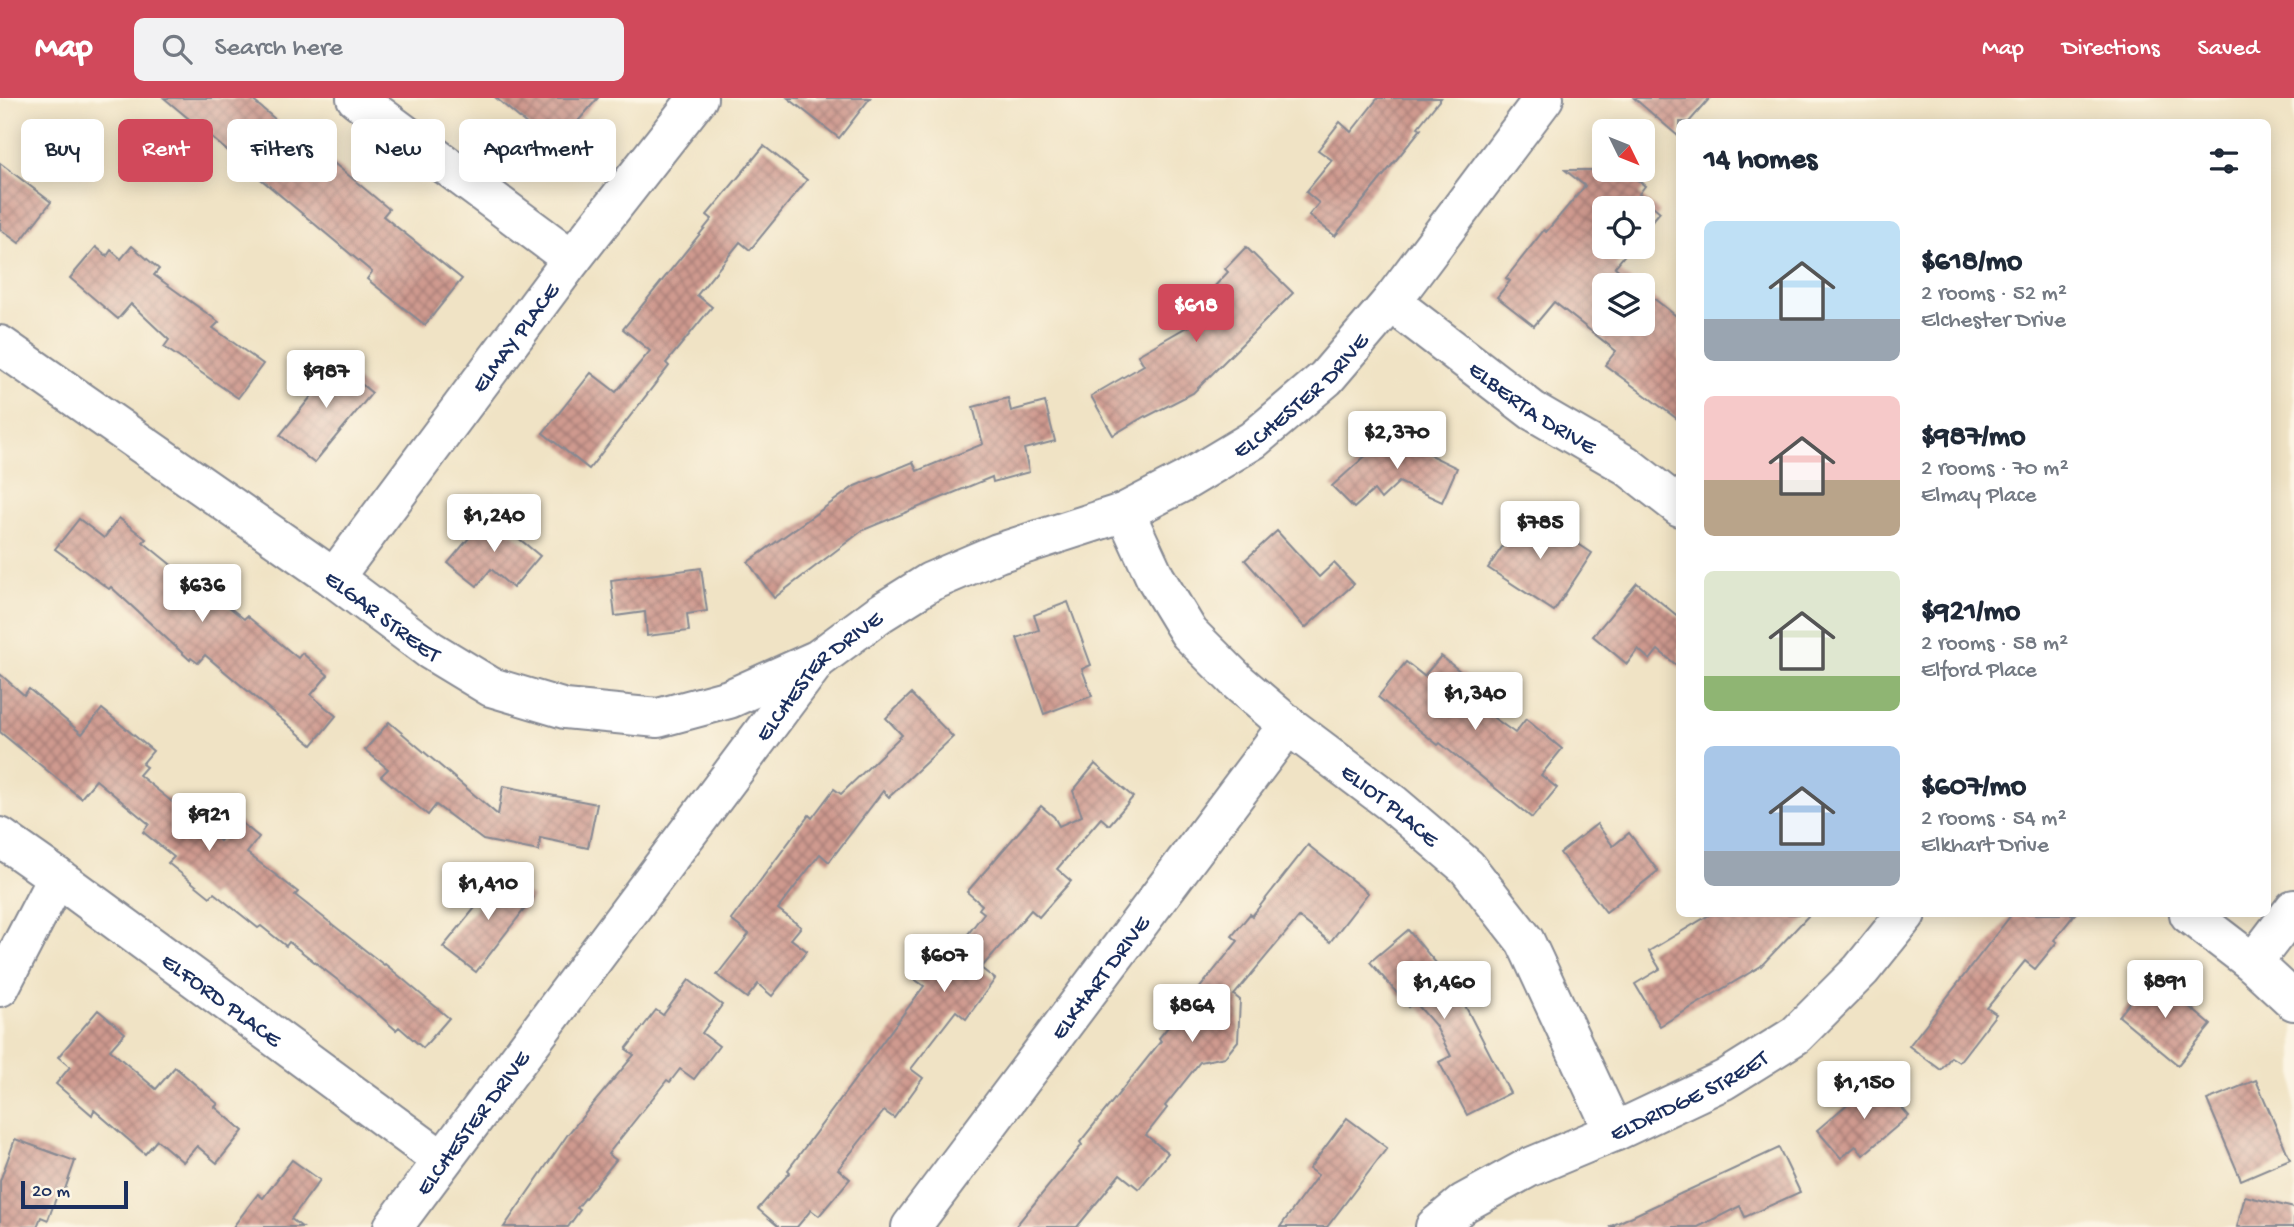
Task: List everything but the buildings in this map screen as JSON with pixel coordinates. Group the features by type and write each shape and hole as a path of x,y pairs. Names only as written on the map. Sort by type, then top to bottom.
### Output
{"street":[{"path":"356,98 572,259"},
{"name":"ELMAY PLACE","path":"334,578 572,259 698,98"},
{"name":"ELCHESTER DRIVE","path":"393,1227 817,660 879,614 930,582 998,553 1125,512 1183,482 1253,440 1326,378 1391,302 1544,98"},
{"name":"ELBERTA DRIVE","path":"1391,302 1533,411 1626,465 1676,504"},
{"name":"ELGAR STREET","path":"0,345 334,578 430,650 491,687 565,709 658,718 729,698 817,660"},
{"name":"ELIOT PLACE","path":"1125,512 1155,578 1189,633 1239,684 1288,725 1393,804 1466,867 1524,941 1614,1132"},
{"name":"ELKHART DRIVE","path":"911,1227 1288,725"},
{"name":"ELFORD PLACE","path":"0,837 442,1160"},
{"path":"0,987 57,877"},
{"path":"2253,963 2294,909"},
{"name":"ELDRIDGE STREET","path":"1435,1227 1464,1203 1517,1174 1724,1080 1796,1035 1861,970 1904,917"},
{"path":"2193,917 2253,963 2294,1001"}]}
